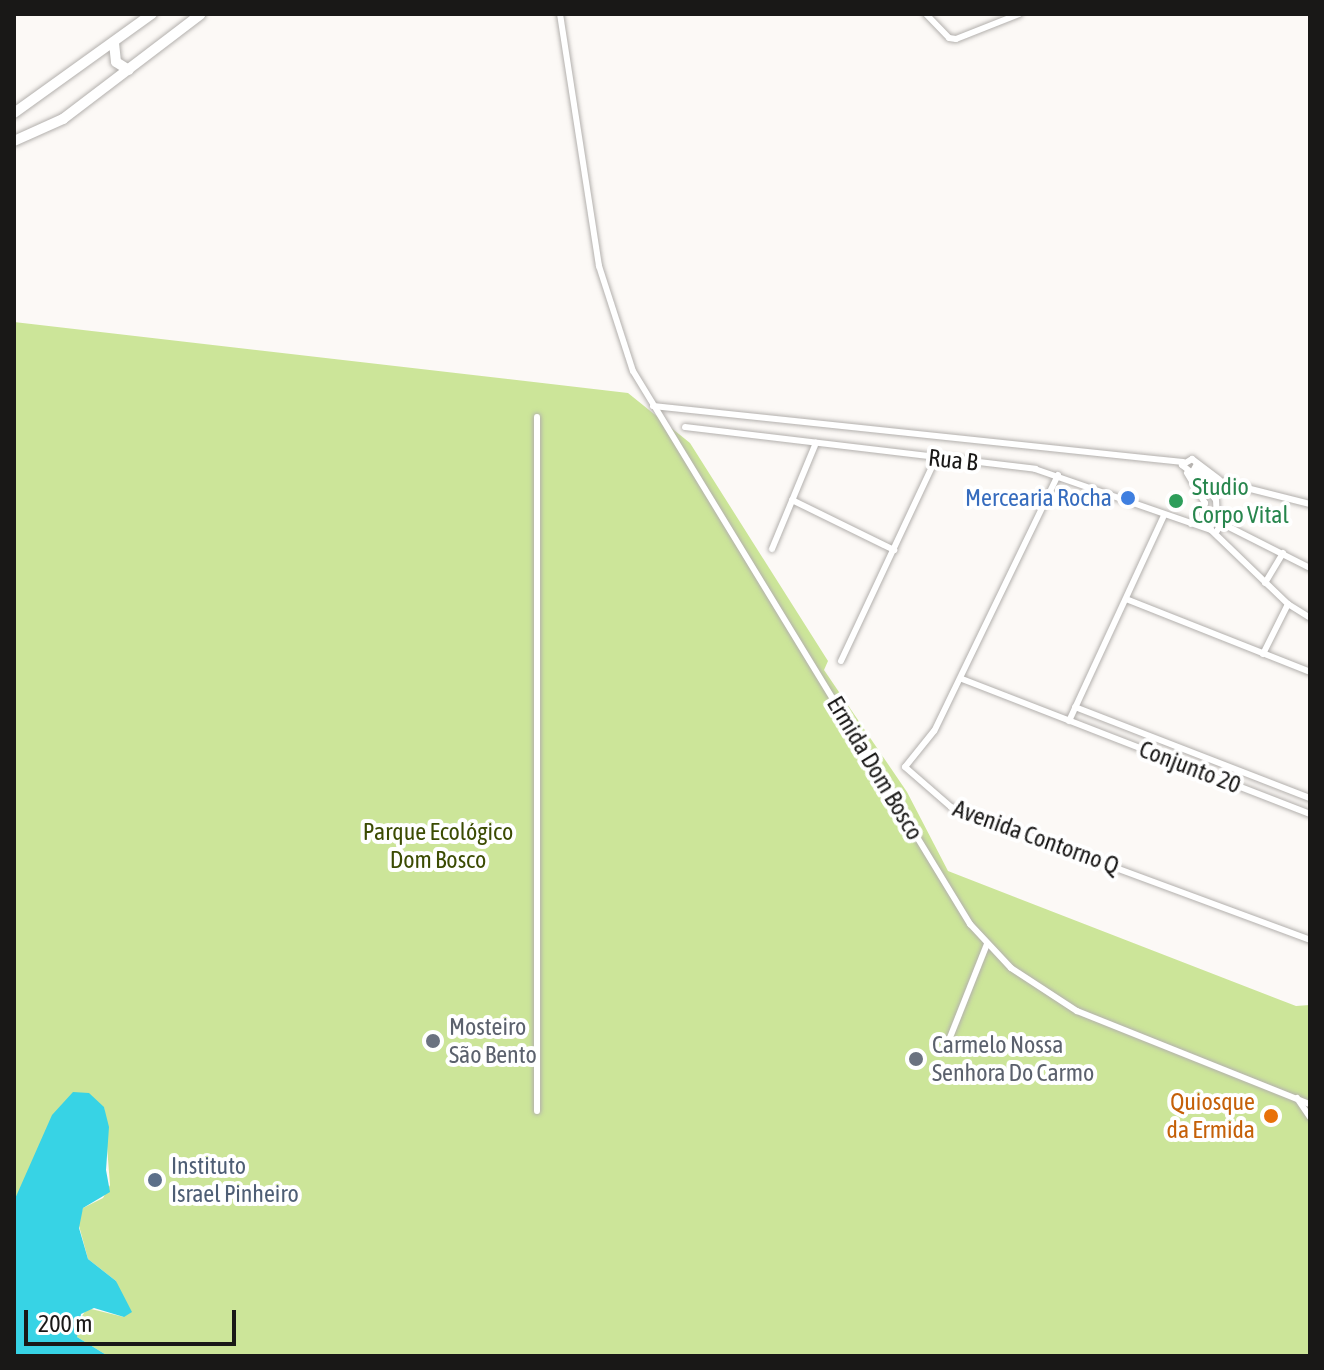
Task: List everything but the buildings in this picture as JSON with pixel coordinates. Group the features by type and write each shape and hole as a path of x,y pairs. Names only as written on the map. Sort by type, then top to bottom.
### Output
{"main road":[{"path":"14,113 152,14"},
{"path":"14,141 55,124 201,14"},
{"path":"114,43 118,65 129,70"}],"street":[{"name":"Ermida Dom Bosco","path":"560,14 602,278 623,347 653,406 987,944 1041,991 1106,1026 1295,1096 1310,1110"},
{"path":"926,14 949,38 956,39 1019,14"},
{"path":"653,406 1183,462 1192,459 1201,492 1203,516 1213,530 1288,604 1310,618"},
{"path":"537,417 537,1111"},
{"name":"Rua B","path":"685,427 1058,475 1213,530"},
{"path":"772,549 816,443"},
{"path":"841,661 936,458"},
{"path":"1183,462 1222,481 1310,504"},
{"path":"1194,469 1216,500 1218,519 1213,530"},
{"name":"Avenida Contorno Q","path":"1058,475 962,679 934,731 904,763 943,803 1310,940"},
{"path":"792,500 894,550"},
{"path":"1069,721 1164,515"},
{"path":"1190,524 1203,516 1218,519 1310,568"},
{"path":"1265,583 1283,553"},
{"path":"1126,599 1310,672"},
{"path":"1263,654 1288,604"},
{"name":"Conjunto 20","path":"962,679 1310,814"},
{"name":"Conjunto 20","path":"1075,707 1310,798"},
{"path":"947,1045 987,944"}],"green space":[{"name":"Parque Ecológico Dom Bosco","path":"14,322 628,393 690,443 828,661 824,670 907,792 948,871 1296,1006 1310,1005 1310,1356 108,1356 77,1337 75,1328 87,1308 124,1317 116,1281 88,1259 78,1222 83,1208 103,1198 110,1185 104,1107 14,1201"}],"water":[{"path":"73,1092 89,1093 104,1107 109,1127 106,1170 110,1192 83,1208 79,1228 88,1259 116,1281 132,1312 124,1317 94,1308 81,1314 77,1337 108,1356 14,1356 14,1201 52,1115"}],"place":[{"name":"Mercearia Rocha","path":"1128,498"},
{"name":"Studio Corpo Vital","path":"1176,501"},
{"name":"Mosteiro São Bento","path":"433,1041"},
{"name":"Carmelo Nossa Senhora Do Carmo","path":"916,1059"},
{"name":"Quiosque da Ermida","path":"1271,1116"},
{"name":"Instituto Israel Pinheiro","path":"155,1180"}]}
